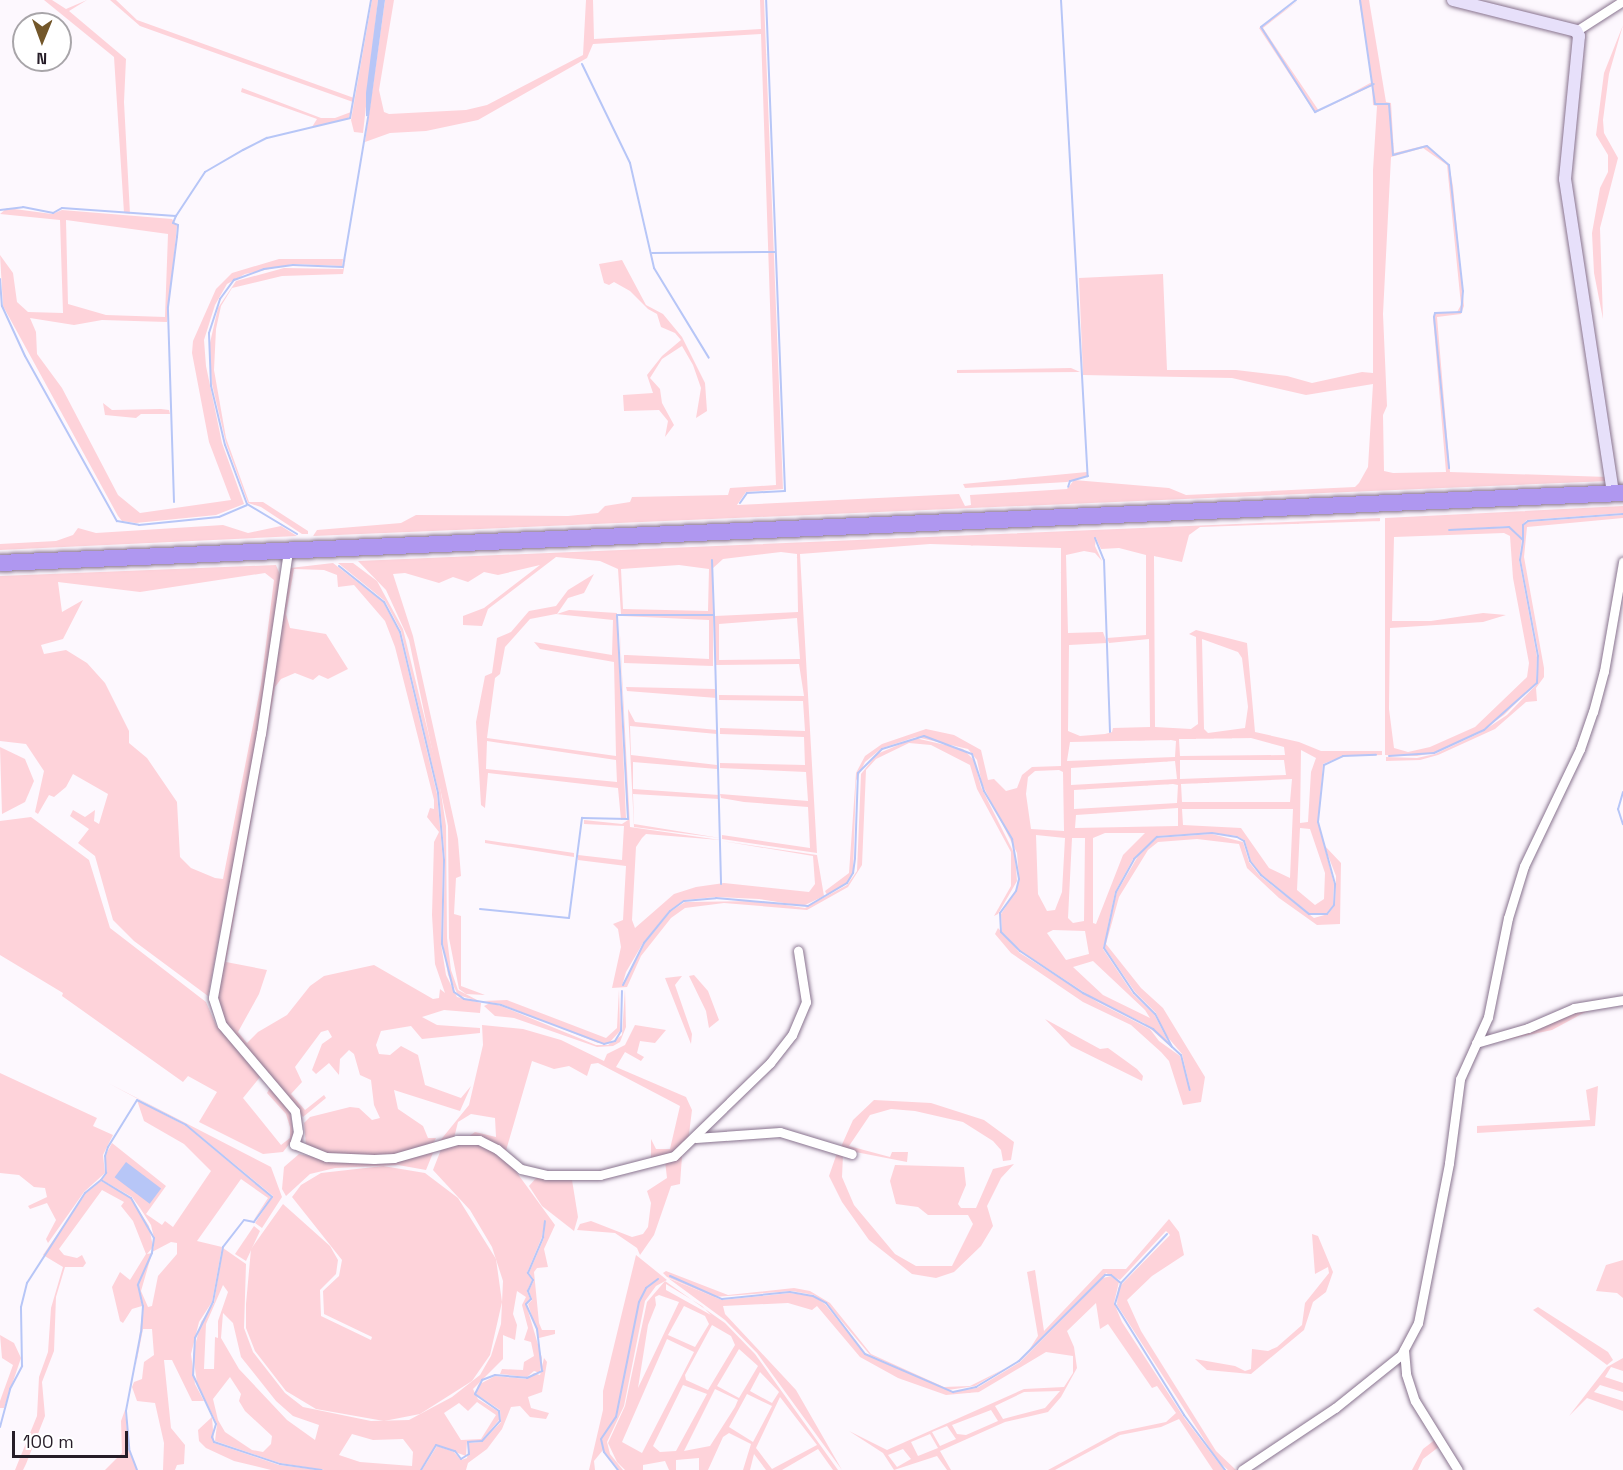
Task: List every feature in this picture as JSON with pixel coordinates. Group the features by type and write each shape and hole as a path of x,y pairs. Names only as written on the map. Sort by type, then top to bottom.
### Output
{"highway":[{"path":"0,563 1618,493"}],"street":[{"path":"1453,0 1471,2 1576,31 1623,1"},
{"path":"1576,31 1580,42 1565,150 1565,179 1618,493"},
{"path":"288,551 261,734 213,998 222,1024 295,1111 298,1132 294,1144 326,1157 374,1159 394,1158 457,1140 478,1140 533,1173 587,1176 674,1156 770,1063 797,1027 806,992 798,951"},
{"path":"1242,1470 1335,1408 1404,1350 1418,1323 1426,1294 1460,1079 1488,1017 1508,918 1524,866 1580,749 1599,691 1623,562"},
{"path":"1476,1043 1528,1028 1574,1008 1623,1000"},
{"path":"695,1138 780,1132 852,1154"},
{"path":"1404,1350 1406,1374 1415,1401 1458,1470"}],"shaded area":[{"path":"44,0 52,0 66,9 87,0 70,12 59,12"},
{"path":"110,0 116,0 137,20 354,98 353,102 140,26"},
{"path":"372,0 378,0 363,133 354,132 351,120"},
{"path":"385,0 394,0 379,90 384,112 389,114 466,110 487,105 583,55 586,0 593,0 594,39 761,29 760,0 764,0 783,489 746,492 737,505 959,494 965,506 971,505 970,495 1067,489 1074,480 1169,488 1186,495 1355,487 1368,467 1373,384 1306,395 1232,378 1083,375 1079,278 1163,274 1167,370 1236,370 1287,376 1312,383 1362,372 1373,373 1373,170 1377,106 1373,105 1372,86 1315,113 1259,28 1299,0 1263,28 1319,111 1372,82 1359,0 1369,0 1386,102 1391,103 1394,153 1427,145 1449,165 1453,186 1464,306 1461,314 1437,317 1450,472 1608,477 1608,481 313,536 317,530 401,523 416,515 568,516 598,513 605,506 630,502 632,497 728,495 730,488 776,485 761,34 593,44 587,58 478,120 426,131 390,133 365,142","holes":["1423,148 1447,165 1461,305 1457,312 1435,312 1433,317 1446,472 1393,473 1384,471 1383,415 1387,406 1383,314 1391,157"]},
{"path":"72,14 126,59 124,102 130,214 124,213 114,57 72,23"},
{"path":"1623,25 1609,74 1603,120 1604,133 1618,158 1600,228 1603,319 1594,273 1592,233 1600,188 1608,172 1608,155 1596,135 1604,73"},
{"path":"242,88 321,118 335,118 351,112 348,119 312,127 317,119 241,92"},
{"path":"7,208 52,214 62,210 172,219 177,226 167,322 102,320 74,325 30,318 36,332 37,354 62,388 118,495 140,513 231,500 209,442 192,353 193,341 216,289 232,273 279,259 343,259 342,266 293,264 245,274 227,284 215,305 204,340 206,366 222,443 244,504 216,515 136,523 122,521 3,306 0,255 13,273 17,302 28,312 63,313 60,220 0,214","holes":["66,220 168,234 165,317 106,315 68,304"]},
{"path":"346,257 343,274 282,276 232,288 221,306 216,329 214,370 226,438 249,502 263,502 308,531 308,534 302,534 261,507 248,503 226,443 212,384 209,347 218,308 236,281 284,268 343,269"},
{"path":"622,260 646,305 663,314 682,337 705,383 707,411 696,418 701,388 693,365 682,346 662,359 650,378 660,389 662,403 674,425 665,437 668,421 659,410 624,411 623,395 653,393 647,375 662,356 681,340 675,333 661,327 657,314 648,309 630,291 614,282 609,285 604,283 599,264"},
{"path":"1071,368 1080,372 957,373 957,370"},
{"path":"103,403 112,410 161,409 169,410 170,414 141,414 136,418 105,415"},
{"path":"1087,472 1087,476 1067,482 965,488 963,484"},
{"path":"1623,506 1623,513 1527,520 1522,525 1522,538 1509,526 1449,530 1509,527 1522,539 1519,560 1537,657 1536,683 1504,715 1481,731 1433,753 1417,756 1385,755 1385,518","holes":["1504,533 1510,536 1513,578 1529,663 1527,677 1475,727 1430,747 1408,752 1394,748 1389,709 1390,628 1483,622 1506,615 1483,613 1431,621 1392,621 1394,537"]},
{"path":"1623,515 1623,518 1527,527 1524,557 1544,668 1544,677 1536,688 1537,701 1526,702 1495,729 1438,755 1420,760 1386,761 1386,757 1417,758 1435,754 1480,733 1507,715 1536,685 1539,655 1521,560 1524,525 1528,522"},
{"path":"1380,518 1380,521 1200,527 1189,535 1182,562 1154,556 1155,727 1191,729 1198,724 1196,637 1189,634 1196,630 1247,643 1255,732 1299,742 1321,751 1382,751 1382,755 1343,756 1323,764 1318,822 1334,884 1333,905 1327,913 1309,913 1261,874 1251,861 1245,841 1237,836 1212,833 1157,836 1133,859 1115,892 1103,949 1133,994 1154,1014 1171,1047 1144,1023 1099,1002 1021,951 1002,932 1001,914 1016,891 1019,879 1017,853 982,784 977,760 968,749 916,737 882,748 865,762 856,781 853,873 847,883 827,895 825,891 849,873 856,773 865,756 882,744 926,729 954,735 981,750 988,780 994,779 1006,791 1017,788 1022,775 1032,767 1061,766 1061,548 930,544 800,554 817,853 722,839 722,835 810,848 808,807 744,802 721,798 720,794 808,801 806,772 720,768 720,763 805,765 804,737 720,734 720,728 805,731 803,701 719,700 719,695 804,696 799,664 716,665 714,631 715,616 798,612 797,554 781,552 723,559 712,569 713,614 621,614 618,569 600,561 556,557 488,609 482,626 463,625 463,616 484,608 540,565 498,575 484,572 468,582 453,577 439,583 405,573 393,574 413,636 458,839 461,876 456,878 454,914 461,916 461,986 485,995 466,994 459,989 449,938 448,826 409,640 386,590 358,561","holes":["1096,538 1101,549 1119,548 1146,555 1146,635 1107,638 1109,643 1149,639 1150,727 1113,728 1112,732 1105,734 1080,736 1068,731 1069,645 1107,643 1103,632 1068,633 1066,555 1084,551 1095,553 1102,561 1095,546","679,565 709,569 708,611 623,609 621,569","797,618 800,659 719,660 719,624","1202,639 1238,652 1242,658 1248,707 1245,728 1208,733 1204,729","1251,738 1284,747 1285,755 1180,756 1179,739","1176,741 1175,757 1067,761 1070,742","1301,750 1316,758 1311,772 1308,822 1300,823","1180,760 1284,760 1286,775 1180,779","1175,761 1177,779 1071,785 1071,768","1059,770 1063,772 1064,831 1031,829 1026,794 1028,777 1035,771","1292,779 1290,802 1182,802 1181,784","1173,784 1178,785 1177,803 1074,809 1074,790","1178,808 1178,826 1075,828 1076,815","1182,809 1293,809 1290,878 1269,868 1241,828 1183,825","1300,828 1310,829 1325,873 1324,899 1315,905 1297,890","1105,833 1145,833 1123,855 1096,924 1093,923 1093,838","1036,835 1065,838 1062,892 1055,910 1047,911 1038,894","1072,838 1085,838 1084,921 1073,923 1068,918","1053,930 1085,931 1089,954 1066,960 1047,933","1093,961 1145,1010 1150,1018 1103,995 1073,967"]},
{"path":"223,525 248,533 281,526 297,536 0,550 0,544 56,541 73,535 78,528 96,533"},
{"path":"333,563 383,602 399,632 437,794 443,860 441,944 446,975 457,997 481,1003 480,1013 444,1010 422,1017 437,1025 480,1028 480,1033 422,1039 411,1026 381,1031 376,1045 379,1054 390,1055 401,1046 418,1055 425,1085 461,1098 471,1086 460,1111 394,1090 398,1109 423,1126 428,1138 436,1138 433,1144 404,1154 339,1157 306,1146 304,1123 310,1117 350,1107 359,1108 372,1120 380,1118 374,1105 371,1080 360,1075 354,1054 349,1050 340,1059 339,1075 329,1063 316,1074 312,1070 322,1044 332,1037 328,1030 321,1032 295,1067 302,1082 291,1094 305,1110 324,1095 326,1098 303,1117 220,1018 215,1001 290,568","holes":["294,569 324,570 337,575 338,587 354,585 385,621 395,647 434,800 434,809 430,808 427,817 439,832 434,842 432,915 435,964 445,993 440,989 439,998 433,999 374,965 324,976 310,986 287,1015 258,1032 247,1043 238,1032 259,994 267,970 226,962 275,687 281,679 295,673 313,680 319,675 328,679 348,669 326,634 290,628 286,614"]},
{"path":"338,563 353,563 377,581 403,629 438,773 446,826 447,938 451,970 458,990 481,1002 458,995 448,975 443,944 445,860 439,793 401,631 385,601"},
{"path":"276,565 281,577 259,730 208,996 134,941 113,920 95,856 78,843 89,829 70,816 73,810 85,817 95,810 94,821 99,824 108,794 73,774 66,787 54,797 49,795 38,814 35,812 44,771 26,744 0,741 0,576","holes":["265,573 274,580 261,684 223,879 215,878 191,868 180,857 177,802 147,758 129,743 129,731 105,683 87,663 66,650 44,654 41,645 63,639 83,600 62,612 58,582 140,592"]},
{"path":"594,574 584,593 568,598 557,614 569,610 617,613 626,818 621,820 618,788 488,773 485,808 481,805 476,722 485,676 492,673 497,638 511,632 529,611 556,606 568,590","holes":["556,614 613,620 612,655 534,642 540,649 614,662 616,756 487,738 495,678 500,674 505,647 530,619","487,741 616,760 617,782 486,769"]},
{"path":"619,616 630,827 720,840 646,834 642,838 636,847 632,920 635,928 674,894 696,887 724,883 809,892 815,884 813,856 722,841 817,855 824,896 803,906 759,899 716,897 684,900 670,910 643,943 626,972 622,986 645,943 671,911 685,902 758,901 805,908 847,885 857,871 861,774 877,754 915,738 963,749 974,760 981,787 1015,855 1017,881 998,914 994,916 1011,886 1011,852 977,789 970,765 931,745 909,743 876,759 866,770 862,865 848,887 807,910 724,903 685,908 671,918 641,956 627,987 612,988 621,947 618,929 613,924 623,920 626,866 578,860 578,855 622,860 624,826 584,824 584,820 622,824 628,820"},
{"path":"622,616 713,616 713,666 624,663 624,655 709,659 709,620"},
{"path":"626,687 716,689 717,698 627,691"},
{"path":"628,709 635,722 717,730 717,734 630,726 631,755 717,765 717,769 633,762 633,789 719,795 719,799 633,794 634,824 720,838 634,827"},
{"path":"0,747 25,759 34,781 25,802 2,814"},
{"path":"31,817 89,860 110,928 206,1002 216,1025 260,1077 243,1098 281,1145 290,1138 290,1127 286,1114 267,1093 270,1088 290,1111 294,1138 283,1152 263,1154 199,1122 217,1092 188,1076 183,1082 62,996 63,993 0,955 0,821"},
{"path":"1212,834 1243,842 1249,862 1260,876 1314,918 1328,914 1335,905 1336,876 1324,845 1341,863 1340,924 1317,925 1279,898 1247,868 1239,844 1197,839 1158,842 1148,850 1119,897 1106,944 1141,988 1163,1008 1205,1077 1201,1102 1183,1105 1169,1061 1161,1052 1131,1025 1083,1002 1011,953 995,934 998,928 1020,953 1099,1003 1150,1029 1159,1041 1180,1056 1191,1092 1182,1054 1165,1034 1156,1013 1135,992 1105,948 1104,940 1117,892 1141,851 1157,838"},
{"path":"485,840 574,853 574,857 485,843"},
{"path":"694,975 708,991 719,1020 709,1028 706,1011 689,976"},
{"path":"682,976 675,985 692,1034 691,1044 665,978"},
{"path":"619,989 620,1031 609,1043 598,1043 501,1004 483,1001 507,1000 606,1038 617,1028"},
{"path":"625,989 626,1027 620,1042 613,1046 597,1047 514,1018 495,1016 484,1006 490,1003 501,1006 596,1045 608,1045 622,1035"},
{"path":"1591,1009 1552,1030 1478,1046 1570,1013"},
{"path":"1045,1019 1100,1049 1108,1048 1137,1069 1143,1076 1142,1081 1071,1046"},
{"path":"482,1025 523,1029 561,1040 604,1061 607,1054 625,1045 635,1025 666,1030 655,1043 640,1041 637,1053 644,1057 641,1061 625,1052 616,1067 686,1097 692,1110 688,1142 678,1151 651,1160 651,1139 656,1149 670,1149 680,1106 598,1063 591,1064 587,1076 569,1066 554,1069 532,1061 505,1154 468,1137 475,1132 496,1137 495,1118 471,1114 458,1122 454,1138 439,1142 469,1105 483,1045"},
{"path":"0,1073 97,1118 93,1126 113,1135 103,1155 105,1173 84,1192 48,1243 46,1239 56,1220 47,1203 30,1209 28,1206 47,1197 45,1188 34,1187 19,1175 0,1173"},
{"path":"108,1083 271,1167 282,1197 262,1228 255,1223 273,1196 187,1125"},
{"path":"1598,1086 1595,1126 1477,1133 1477,1126 1590,1120 1586,1090"},
{"path":"137,1100 186,1126 271,1197 253,1221 268,1198 241,1179 197,1241 222,1247 212,1302 199,1322 191,1354 195,1384 204,1401 192,1401 172,1360 164,1360 171,1428 185,1445 184,1464 177,1465 175,1470 163,1470 164,1443 155,1403 137,1401 132,1387 134,1382 142,1379 144,1362 154,1355 152,1329 143,1329 136,1365 143,1306 140,1297 142,1306 132,1309 123,1323 120,1321 112,1287 120,1272 130,1280 146,1254 133,1221 121,1206 124,1202 102,1190 59,1249 64,1255 77,1258 82,1255 86,1263 83,1267 65,1267 56,1297 54,1351 42,1382 45,1416 23,1470 15,1470 37,1416 39,1377 48,1352 51,1308 63,1267 43,1255 86,1193 101,1181 131,1198 149,1226 153,1247 147,1254 152,1253 141,1291 148,1307 152,1306 158,1276 177,1254 177,1243 171,1242 152,1252 154,1247 154,1238 151,1225 140,1208 132,1197 102,1180 107,1173 105,1156 112,1143 166,1186 146,1214 162,1225 165,1221 173,1227 211,1171 184,1144 144,1121"},
{"path":"874,1100 931,1103 984,1120 1014,1142 1011,1160 1003,1161 1001,1150 993,1141 963,1122 915,1111 891,1109 870,1115 849,1146 890,1157 892,1152 908,1152 907,1162 840,1149 853,1120"},
{"path":"458,1143 486,1145 512,1166 555,1225 544,1249 548,1267 537,1268 534,1272 539,1323 542,1330 555,1330 555,1334 539,1338 528,1304 532,1300 529,1291 534,1280 529,1273 544,1238 545,1220 542,1237 527,1273 532,1280 527,1291 530,1299 526,1304 542,1358 540,1373 534,1371 527,1377 500,1374 502,1369 523,1370 524,1362 534,1356 531,1342 524,1340 528,1328 522,1305 526,1297 517,1291 513,1314 517,1325 515,1340 503,1335 503,1359 473,1389 478,1399 499,1412 499,1420 481,1441 467,1441 466,1456 436,1445 420,1470 324,1470 280,1463 215,1441 217,1424 197,1383 193,1354 201,1322 214,1303 223,1248 246,1264 244,1328 253,1352 285,1393 303,1407 371,1421 409,1420 452,1397 480,1375 491,1356 501,1324 503,1281 492,1247 470,1210 433,1170 442,1147","holes":["223,1285 228,1292 218,1321 218,1338 215,1337 214,1369 204,1369 206,1324","223,1313 233,1323 241,1357 276,1401 293,1416 319,1425 315,1440 287,1420 239,1369 221,1338","230,1377 241,1394 239,1401 245,1411 272,1436 271,1444 263,1452 252,1450 225,1432 218,1420 213,1399","477,1402 496,1415 481,1439 461,1440 444,1413 459,1403 468,1411","352,1434 373,1440 403,1439 413,1452 412,1466 360,1462 339,1455"]},
{"path":"435,1148 426,1170 398,1165 335,1168 310,1174 286,1196 282,1189 284,1167 299,1154 340,1162"},
{"path":"837,1153 843,1155 842,1177 854,1205 895,1254 916,1266 952,1266 973,1224 968,1215 928,1215 918,1207 896,1204 890,1181 895,1165 964,1167 966,1185 958,1204 961,1208 976,1208 993,1169 1014,1164 1001,1178 987,1206 993,1226 981,1246 954,1272 936,1278 912,1274 869,1240 842,1202 829,1176"},
{"path":"682,1156 680,1184 671,1186 654,1235 640,1255 637,1248 615,1233 577,1230 580,1224 591,1221 632,1237 643,1234 648,1227 651,1203 647,1191 667,1178 665,1161"},
{"path":"383,1166 425,1173 458,1198 496,1259 502,1302 490,1355 472,1381 420,1414 384,1421 316,1409 286,1391 255,1351 246,1328 251,1249 283,1204 330,1246 338,1260 336,1274 320,1290 321,1316 371,1340 372,1337 324,1314 323,1291 339,1276 342,1260 292,1197 301,1185 321,1173"},
{"path":"537,1177 572,1180 578,1217 574,1231 542,1206 529,1186"},
{"path":"1169,1219 1179,1232 1184,1255 1152,1276 1127,1300 1141,1331 1216,1451 1236,1470 1228,1470 1218,1461 1117,1305 1118,1288 1170,1235 1166,1231 1120,1280 1106,1273 1029,1350 1038,1336 1027,1272 1035,1270 1044,1331 1103,1269 1126,1269"},
{"path":"254,1226 260,1231 246,1261 235,1254"},
{"path":"1312,1234 1318,1236 1333,1272 1326,1292 1313,1302 1304,1330 1251,1374 1207,1370 1195,1359 1235,1366 1245,1371 1251,1369 1252,1349 1268,1351 1277,1347 1302,1325 1305,1303 1329,1273 1328,1267 1315,1274"},
{"path":"636,1255 667,1280 656,1286 645,1301 624,1406 607,1442 610,1454 623,1470 619,1470 603,1450 594,1461 595,1470 589,1470 603,1410 603,1391"},
{"path":"1623,1260 1623,1298 1617,1293 1596,1291 1606,1265"},
{"path":"666,1271 728,1295 794,1288 810,1291 830,1303 871,1354 944,1387 970,1386 1004,1369 975,1386 948,1390 870,1355 828,1305 814,1295 792,1291 714,1297 667,1277 663,1273"},
{"path":"1111,1276 1119,1282 1114,1303 1122,1322 1185,1419 1224,1470 1213,1470 1179,1419 1161,1427 1120,1435 1055,1470 1048,1470 1118,1432 1166,1422 1176,1413 1157,1386 1152,1388 1108,1324 1100,1329 1096,1303 1067,1331 1074,1347 1077,1368 1061,1397 1048,1412 1005,1422 940,1451 951,1470 947,1470 937,1456 894,1470 883,1453 849,1431 887,1450 1024,1389 1064,1387 1073,1373 1073,1356 1046,1352 979,1392 946,1395 898,1378 860,1357 817,1306 812,1310 788,1303 723,1306 725,1314 796,1390 842,1470 757,1353 725,1320 668,1278 722,1300 790,1293 813,1296 825,1304 865,1354 953,1392 977,1388 1020,1362 1103,1278","holes":["1060,1391 1045,1408 1003,1419 995,1406 1024,1392","991,1410 998,1421 966,1435 957,1434 952,1425","947,1426 956,1439 940,1446 932,1432","930,1434 938,1448 918,1456 911,1442","903,1449 911,1459 897,1467 888,1455"]},
{"path":"665,1281 692,1300 666,1284 666,1290 711,1315 705,1309 725,1323 755,1354 838,1470 833,1470 818,1449 782,1470 766,1470 754,1454 750,1470 743,1470 751,1444 729,1433 723,1437 708,1470 699,1470 699,1458 676,1460 676,1470 669,1470 665,1461 643,1465 643,1470 625,1470 617,1462 608,1443 625,1406 647,1302","holes":["659,1295 679,1302 638,1388 648,1325 656,1305 655,1297","684,1306 705,1316 709,1324 695,1347 668,1335","712,1325 731,1336 735,1345 708,1390 686,1380 685,1375","667,1339 694,1352 642,1453 622,1442","739,1349 758,1366 739,1398 717,1386","760,1372 779,1392 772,1403 750,1391","683,1385 707,1394 676,1451 660,1452 653,1446","715,1389 738,1400 710,1446 684,1451","747,1394 772,1406 753,1442 729,1427","780,1397 817,1445 772,1469 756,1448"]},
{"path":"1538,1307 1608,1352 1613,1360 1607,1365 1533,1310"},
{"path":"0,1335 14,1343 21,1358 4,1408 0,1408 0,1401 13,1365 2,1358"},
{"path":"544,1358 547,1362 542,1392 528,1397 531,1408 549,1413 546,1419 530,1417 520,1406 511,1407 502,1429 487,1449 468,1463 466,1470 422,1470 437,1446 454,1452 461,1460 467,1458 469,1443 482,1442 501,1422 500,1410 476,1394 478,1385 495,1376 527,1379 534,1373 540,1375"},
{"path":"1623,1358 1623,1371 1611,1367 1605,1377 1623,1383 1623,1392 1600,1385 1594,1392 1623,1401 1623,1411 1587,1398 1569,1416 1607,1367"},
{"path":"125,1410 129,1449 137,1470 105,1470 122,1453 121,1421"},
{"path":"212,1417 214,1443 279,1465 318,1470 271,1470 234,1461 206,1448 199,1441 198,1430"},
{"path":"1436,1439 1440,1446 1423,1459 1418,1470 1412,1470 1423,1449"}],"water":[{"path":"378,0 385,0 369,117 366,116 366,93"},
{"path":"126,1162 161,1188 150,1204 115,1177"}],"waterway":[{"path":"174,502 168,307 178,225 173,223 205,172 267,138 350,118 371,0"},
{"path":"740,503 747,493 785,491 766,0"},
{"path":"1061,0 1088,476 1070,481 1068,487"},
{"path":"1296,0 1261,27 1315,112 1374,84"},
{"path":"1360,0 1375,104 1389,104 1393,155 1427,146 1449,165 1463,291 1461,312 1435,313 1434,317 1449,468"},
{"path":"582,64 630,163 654,268 709,358"},
{"path":"297,534 247,504 225,445 211,386 209,333 220,299 234,280 264,269 293,265 343,267 368,117"},
{"path":"0,210 23,207 53,213 62,208 176,216"},
{"path":"652,253 775,252"},
{"path":"0,279 2,306 25,356 117,521 139,525 219,517 247,505"},
{"path":"1523,539 1523,525 1528,521 1623,514"},
{"path":"1389,756 1434,753 1484,730 1537,683 1538,656 1520,560 1523,540 1509,527 1449,530"},
{"path":"1095,538 1104,560 1110,732"},
{"path":"480,909 569,918 582,818 628,819 617,615 714,615 712,560"},
{"path":"339,566 384,602 400,632 438,793 444,860 442,944 454,992 464,999 501,1005 604,1044 615,1041 621,1031 622,991"},
{"path":"714,615 721,884"},
{"path":"623,985 644,943 670,911 684,901 716,898 808,906 847,883 853,873 855,858 858,773 882,749 924,736 972,754 984,791 1012,839 1019,879 1016,891 1000,913 1001,932 1020,951 1083,993 1153,1029 1181,1055 1190,1090"},
{"path":"1172,1047 1155,1014 1134,993 1104,948 1116,892 1134,859 1157,837 1212,833 1237,837 1244,841 1250,861 1261,875 1309,914 1327,914 1334,905 1335,884 1318,822 1324,765 1343,756 1376,755"},
{"path":"1623,792 1618,809 1623,824"},
{"path":"101,1180 106,1173 105,1156 108,1147 137,1100 186,1125 272,1197 254,1222 244,1220 223,1247 213,1302 195,1338 193,1375 216,1424 212,1437 214,1442 280,1464 322,1470"},
{"path":"0,1427 10,1389 22,1366 21,1307 27,1283 85,1193 101,1180 131,1198 154,1238 152,1253 138,1285 143,1306 141,1332 126,1411 129,1449 137,1470"},
{"path":"421,1470 436,1445 455,1451 461,1459 469,1454 468,1442 482,1441 500,1421 499,1411 475,1394 482,1380 495,1375 527,1378 542,1371 537,1329 526,1304 531,1299 528,1291 533,1280 528,1273 543,1237 545,1221"},
{"path":"1167,1234 1121,1283 1115,1304 1184,1415 1225,1470"},
{"path":"670,1276 722,1299 790,1292 813,1296 826,1303 865,1354 953,1392 976,1387 1019,1361 1105,1275 1111,1275 1121,1283"},
{"path":"618,1470 604,1452 601,1439 616,1417 639,1302 646,1288 658,1279"}]}
